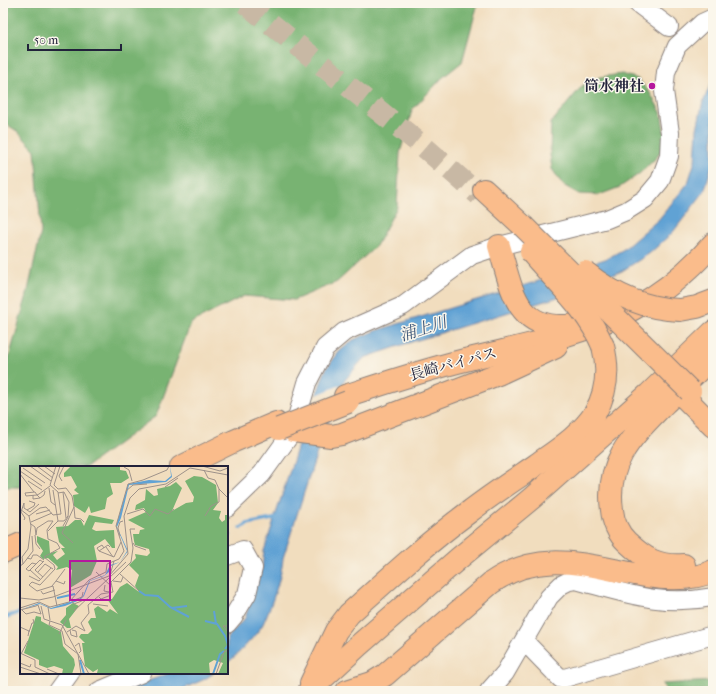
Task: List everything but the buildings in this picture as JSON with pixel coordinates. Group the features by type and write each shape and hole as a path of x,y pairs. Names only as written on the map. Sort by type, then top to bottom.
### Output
{"highway":[{"path":"308,691 336,631 348,614 468,512 552,454 572,438 588,422 599,404 606,385 607,365 603,346 586,314 512,235 481,192"},
{"path":"512,235 508,277 512,293 517,302 530,317 548,326 574,325 598,318 660,291"},
{"path":"512,235 631,300 652,307 680,310 697,307 713,301"},
{"path":"512,235 687,393 713,412"},
{"name":"長崎バイパス","path":"203,466 287,429 347,398 420,372 545,340 598,324 634,308 660,291 699,260 713,244"},
{"name":"長崎バイパス","path":"347,398 562,345 607,331 632,321 670,299 696,280 713,264"},
{"path":"308,691 458,558 532,498 649,394 713,332"},
{"path":"323,691 549,493 653,399 713,341"},
{"path":"287,429 316,435 330,436 342,434 498,374 562,345"},
{"path":"713,356 634,435 617,462 611,489 613,518 619,531 624,540 647,559 663,565 678,566 693,564 713,557"},
{"path":"687,393 713,426"},
{"name":"長崎バイパス","path":"183,466 234,441 287,429"},
{"path":"3,552 20,544"},
{"path":"3,561 20,554"},
{"path":"347,691 372,683 385,675 491,583 500,576 523,567 546,563 577,564 606,568 637,575 670,578 694,577 713,571"}],"street":[{"path":"637,3 669,27"},
{"path":"228,507 262,474 287,429 325,348 344,332 403,306 472,255 512,235 607,219 626,211 645,199 660,181 669,156 670,133 664,91 666,72 677,46 702,23 713,18"},
{"path":"228,556 243,550 253,568 247,594 228,623"},
{"path":"489,691 505,673 549,597 561,585 569,581 576,580 639,597 666,601 696,600 713,597"},
{"path":"524,641 567,685 713,635"},
{"path":"57,691 69,674"},
{"path":"99,691 140,674"}],"green space":[{"path":"3,3 478,3 462,62 442,78 412,110 400,153 397,207 376,246 337,282 294,300 244,296 191,323 156,416 87,466 20,466 20,487 3,487 3,378 27,295 41,232 35,150 17,131 3,122"},
{"path":"622,74 638,79 650,93 661,112 666,142 657,157 639,174 620,187 599,195 579,194 563,185 552,169 550,154 551,123 582,86 600,77"},
{"path":"713,681 713,691 667,691 662,684"}],"water":[{"name":"浦上川","path":"713,80 713,162 704,192 673,232 650,253 622,271 558,297 364,358 344,381 320,443 283,558 281,574 276,591 266,617 263,624 252,639 228,662 228,637 245,618 262,568 264,551 301,436 326,369 339,352 353,340 375,331 542,280 608,258 624,249 659,219 688,183 695,161 697,129 702,105"},
{"path":"167,674 212,674 178,691 121,691"}],"pier":[{"path":"345,383 342,391 306,426 312,397"}],"waterway":[{"path":"241,528 247,524 278,518"},
{"path":"3,618 20,612"}],"tunnel":[{"path":"245,3 424,147 479,195"}],"place":[{"name":"筒水神社","path":"652,86"}]}
